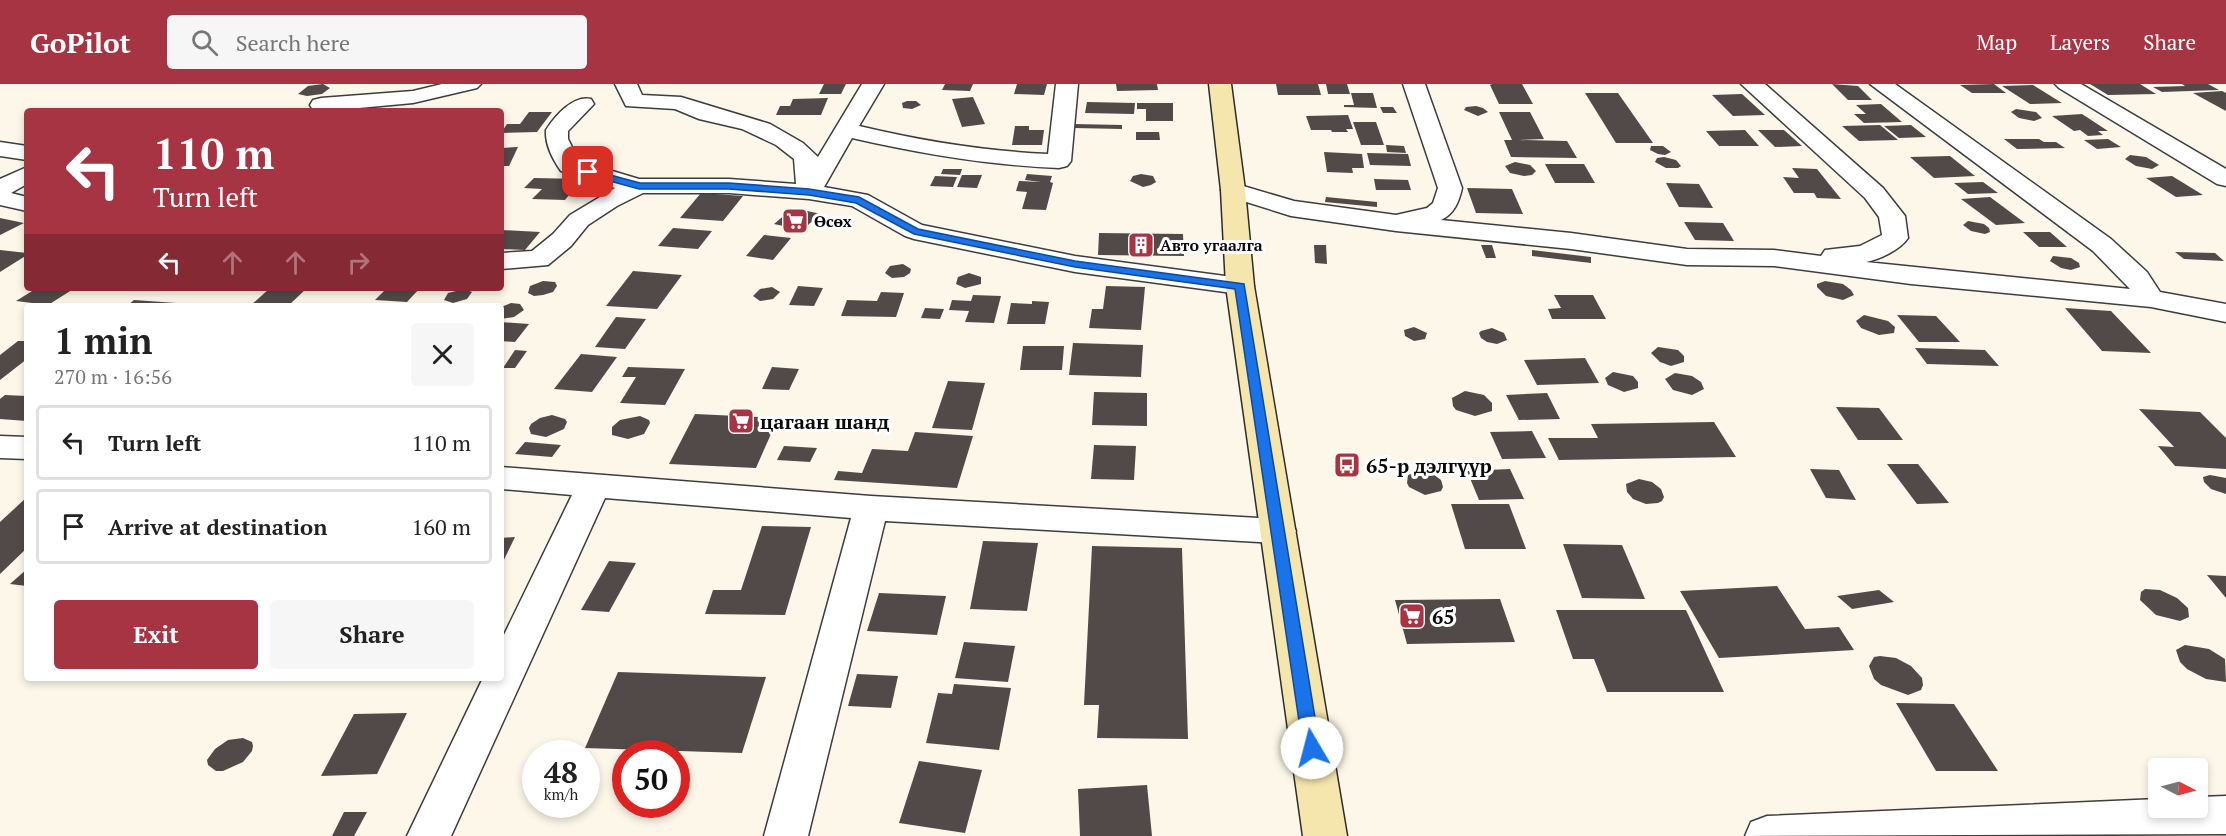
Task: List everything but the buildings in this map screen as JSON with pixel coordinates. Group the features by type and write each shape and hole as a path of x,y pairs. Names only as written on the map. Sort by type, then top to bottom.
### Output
{"main road":[{"path":"1220,84 1233,190 1240,286 1325,836"}],"street":[{"path":"321,105 413,97 470,84"},
{"path":"626,84 634,101 686,93 708,115 740,121 790,141 806,157 809,192"},
{"path":"809,192 873,84"},
{"path":"846,130 924,148 1006,159 1059,161 1067,84"},
{"path":"1396,223 1438,214 1447,203 1450,188 1414,84"},
{"path":"1233,190 1291,208 1396,223 1571,241 1687,257 1774,258 1866,255 1895,238 1892,216 1874,194 1752,84"},
{"path":"1881,84 2102,245 2137,279 2151,299"},
{"path":"2066,84 2226,179"},
{"path":"583,104 557,129 557,139 569,166 607,179 639,186 729,186 809,192 859,200 914,231 1075,264 1240,286"},
{"path":"0,149 24,153"},
{"path":"0,189 24,176"},
{"path":"504,261 539,259 562,240 579,220 608,201 639,186"},
{"path":"0,198 24,203"},
{"path":"1774,258 1911,276 2151,299 2226,313"},
{"path":"0,447 24,448"},
{"path":"504,478 871,508 1278,531"},
{"path":"504,676 594,485"},
{"path":"786,836 871,508"},
{"path":"429,836 502,681"},
{"path":"1767,836 2188,826 2226,815"}],"place":[{"name":"Өсөх","path":"795,221"},
{"name":"Авто угаалга","path":"1141,245"},
{"name":"цагаан шанд","path":"741,421"},
{"name":"65-р дэлгүүр","path":"1347,465"},
{"name":"65","path":"1412,616"}],"route":[{"path":"588,172 639,186 729,186 809,192 859,200 914,231 1075,264 1179,276 1240,286 1312,748"}]}
